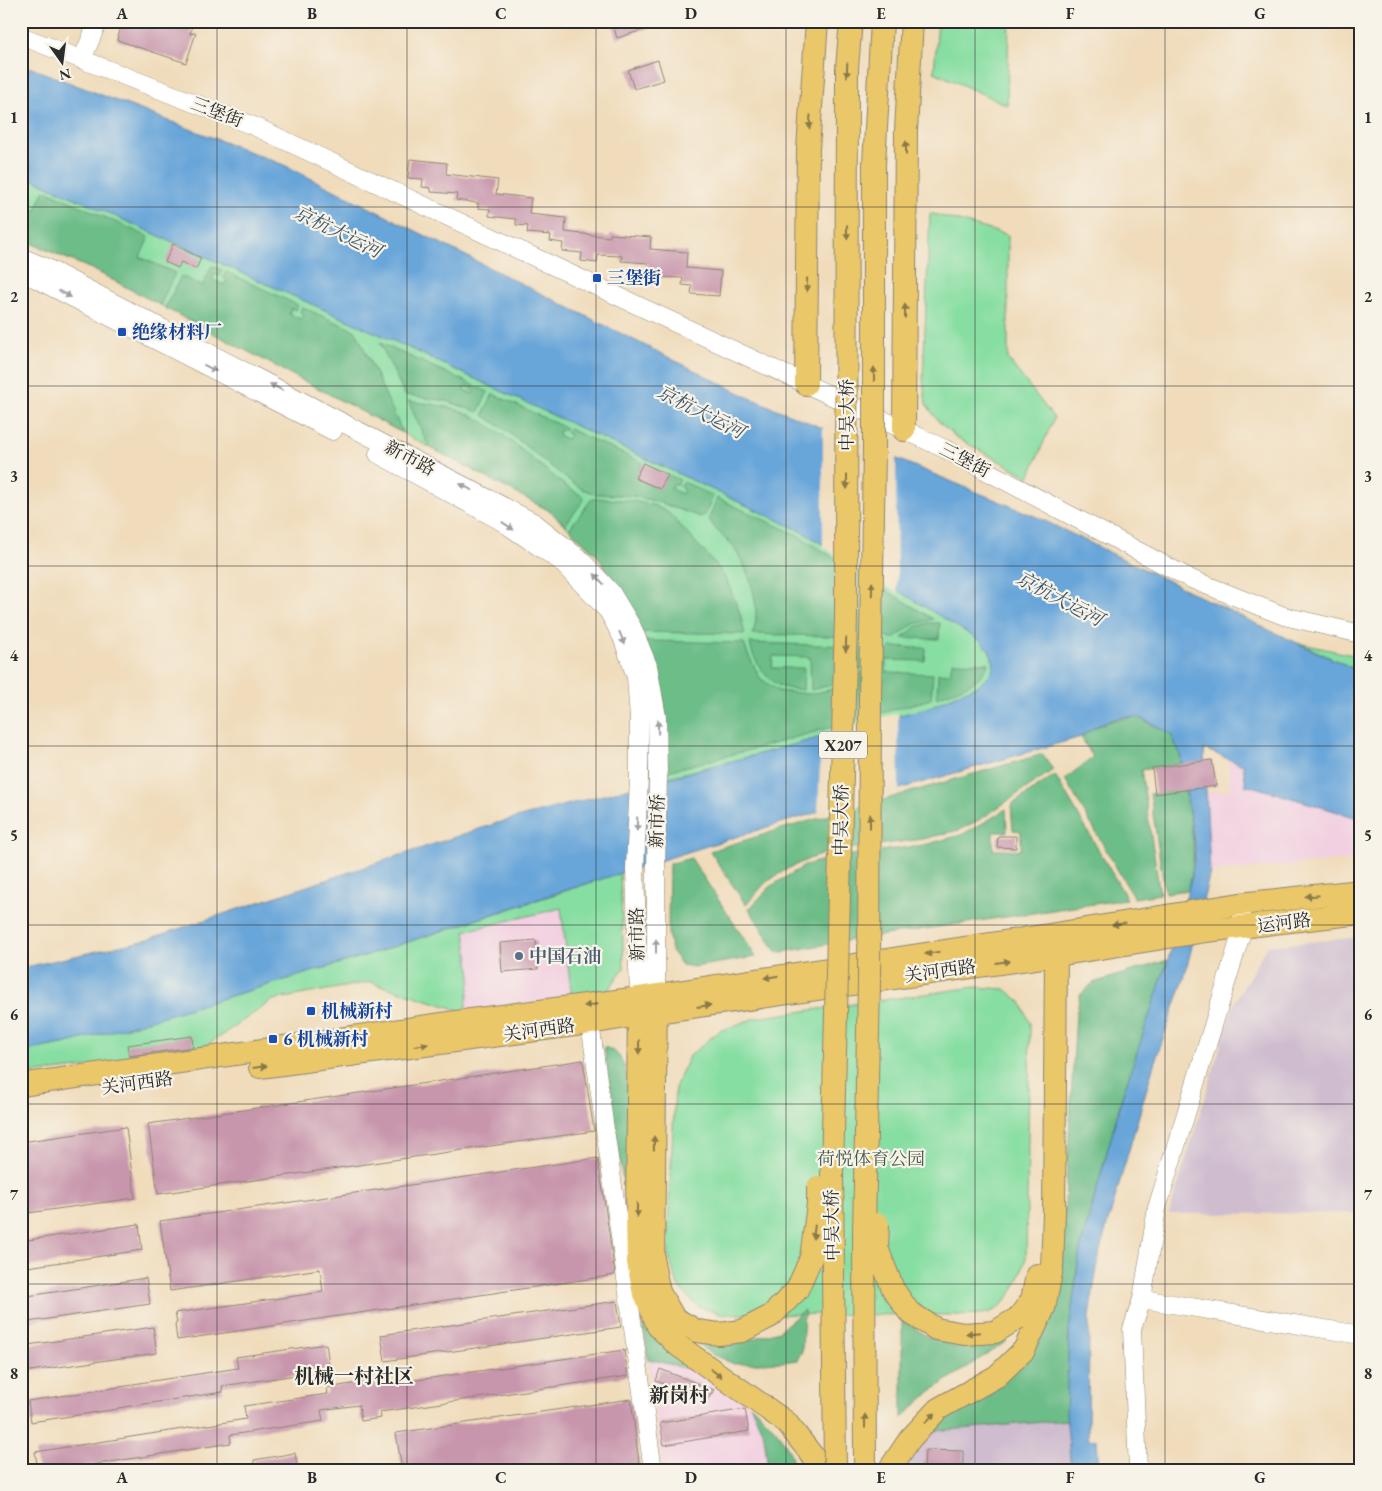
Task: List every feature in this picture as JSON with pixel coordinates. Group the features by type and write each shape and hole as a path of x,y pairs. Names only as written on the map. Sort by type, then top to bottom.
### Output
{"main road":[{"path":"806,384 808,149 817,21"},
{"name":"中吴大桥","path":"835,1470 832,1172 846,617 847,68 851,21"},
{"name":"中吴大桥","path":"865,1470 864,1232 869,983 874,442 874,164 882,21"},
{"path":"904,430 906,131 912,21"},
{"path":"647,1005 652,1263 659,1292 674,1318 697,1330 719,1334 742,1331 771,1316 797,1290 811,1258 818,1204 820,1013 841,853"},
{"path":"869,855 878,941 880,1123 877,1248 893,1289 909,1312 936,1329 964,1334 995,1332 1018,1318 1032,1300 1039,1265 1049,949"},
{"name":"运河路","path":"1049,949 1167,916 1240,904 1361,892"},
{"name":"运河路","path":"1049,949 1165,938 1206,931 1361,914"},
{"path":"889,1470 910,1439 938,1409 997,1376 1024,1350 1044,1308 1052,1268 1054,1213 1049,949"},
{"name":"关河西路","path":"21,1085 456,1022 647,1005 1049,949"},
{"path":"647,1005 637,1206 638,1262 643,1289 658,1326 676,1344 786,1422 812,1455 819,1470"},
{"name":"关河西路","path":"21,1099 590,1023 647,1005"}],"street":[{"path":"82,60 98,21"},
{"name":"三堡街","path":"21,36 256,127 946,449 1191,579 1284,616 1361,634"},
{"name":"新市路","path":"21,257 45,267 535,523 580,559 611,592 632,627 648,666 657,717 658,776"},
{"name":"新市路","path":"21,273 359,444 501,521 560,561 608,611 622,637 636,677 639,718 639,778"},
{"name":"新市桥","path":"656,867 658,776"},
{"name":"新市桥","path":"636,869 639,778"},
{"name":"新市路","path":"647,1005 656,867"},
{"name":"新市路","path":"636,869 647,1005"},
{"path":"1138,1470 1132,1329 1142,1299 1157,1208 1243,928 1240,904"},
{"path":"590,1023 652,1470"},
{"path":"1142,1299 1361,1335"}],"shaded area":[{"path":"1228,759 1243,765 1246,786 1255,787 1361,819 1361,859 1210,872 1206,792 1230,791"},
{"path":"561,908 572,998 465,1012 471,977 465,931"},
{"path":"1361,937 1361,1213 1169,1214 1234,1003 1267,946"},
{"path":"648,1359 709,1374 750,1404 764,1435 768,1470 663,1470"},
{"path":"1067,1420 1071,1470 908,1470 908,1458 923,1432"}],"green space":[{"path":"938,21 1009,21 1007,105 934,72"},
{"path":"21,174 394,341 801,531 979,640 989,650 994,663 992,672 979,685 927,708 664,778 664,701 654,660 630,606 597,555 550,511 94,270 21,239"},
{"path":"45,190 149,237 140,257 175,273 160,305 94,270 22,239"},
{"path":"930,213 1008,235 1008,359 1054,418 1029,477 957,438 939,422 926,404 923,379"},
{"path":"212,266 222,270 219,276 215,274 212,279 224,285 227,280 223,277 226,272 298,305 296,310 291,308 289,314 301,319 304,314 300,312 302,307 356,331 403,433 165,308 181,276 202,286"},
{"path":"380,343 471,384 469,388 465,386 464,390 473,394 475,391 471,389 473,385 488,392 478,412 447,401 405,395"},
{"path":"493,394 566,428 564,431 560,430 558,435 567,439 570,435 566,433 569,429 643,463 635,478 660,489 668,475 680,480 671,489 682,494 684,489 680,487 684,482 713,496 705,515 700,517 658,502 633,496 596,494 582,489 483,415"},
{"path":"408,401 434,404 456,410 482,421 566,486 583,496 584,500 565,525 550,511 429,447"},
{"path":"597,498 634,501 656,506 669,513 717,566 727,581 740,613 745,634 641,632 630,606 597,555 569,529 591,500"},
{"path":"717,498 797,535 933,619 914,624 895,638 752,634 756,623 756,610 753,591 747,573 734,548 714,527 709,518"},
{"path":"928,623 940,623 939,639 902,638 916,627"},
{"path":"645,641 744,643 760,678 778,691 810,694 838,688 862,673 891,647 926,648 925,661 886,660 886,672 933,674 931,699 765,746 664,772 664,701 654,660"},
{"path":"750,643 884,647 859,670 835,684 811,690 810,657 773,656 772,668 804,668 803,690 783,687 771,680 757,663"},
{"path":"1299,643 1361,657 1361,672"},
{"path":"952,662 988,663 985,670 974,681 937,697 938,673 950,674"},
{"path":"1137,717 1171,734 1180,754 1181,764 1141,770 1160,894 1134,898 1065,779 1093,757 1081,737 1107,722"},
{"path":"1043,754 1053,770 981,819 959,830 923,839 832,851 809,859 787,869 766,882 746,905 710,851 778,830"},
{"path":"1055,775 1127,899 851,940 777,953 749,909 771,886 806,865 830,858 924,845 961,835 1006,809 1007,832 993,832 993,850 1021,850 1021,831 1013,830 1011,805"},
{"path":"1185,790 1193,840 1191,877 1188,890 1165,893 1150,794"},
{"path":"691,858 756,957 694,967 682,965 672,952 668,933 669,864"},
{"path":"620,873 624,968 606,993 572,998 561,908 465,931 471,977 465,1012 370,982 273,1000 194,1054 21,1075 21,1052 67,1043 134,1025 368,955"},
{"path":"1168,960 1123,1094 1080,1249 1069,1330 1067,1420 923,1432 1030,1357 1049,1324 1061,1274 1076,1014 1080,995 1093,983"},
{"name":"荷悦体育公园","path":"975,987 1005,989 1021,1002 1030,1023 1026,1258 1014,1289 1004,1302 991,1312 960,1315 722,1314 697,1306 678,1286 669,1258 668,1228 675,1088 689,1056 719,1031 755,1018"},
{"path":"604,1047 615,1052 621,1060 628,1082 635,1254 709,1374 648,1359"},
{"path":"804,1310 802,1351 797,1360 734,1364 711,1354 685,1334 710,1340 748,1340 779,1331"},
{"path":"902,1319 926,1336 948,1343 974,1344 1003,1337 1007,1341 931,1391 902,1418"},
{"path":"750,1404 772,1425 784,1442 793,1460 794,1470 768,1470 764,1435"}],"water":[{"name":"京杭大运河","path":"21,64 284,165 750,398 1037,517 1269,630 1361,672 1361,819 1255,787 1246,786 1243,765 1204,749 1210,872 1184,979 1153,1067 1100,1250 1089,1316 1088,1439 1097,1440 1099,1470 1071,1470 1066,1413 1069,1330 1080,1250 1123,1094 1168,960 1192,876 1195,849 1180,754 1171,734 1143,720 1135,717 1113,719 1099,725 1081,737 777,824 368,955 134,1025 67,1043 21,1052 21,968 142,941 497,823 927,708 979,685 992,672 994,663 989,650 979,640 801,531 394,341 21,174"}],"pier":[{"path":"823,425 896,456 897,593 823,547"},
{"path":"898,713 899,792 818,815 821,734"}],"building":[{"path":"123,21 158,21 172,26 173,21 175,21 192,27 190,34 196,33 186,63 117,40"},
{"path":"612,21 661,21 662,24 617,38"},
{"path":"658,60 664,80 634,89 628,70"},
{"path":"410,159 447,163 446,174 498,180 496,194 531,198 529,214 566,218 565,232 610,237 610,234 651,237 650,249 687,252 686,268 721,271 719,296 691,294 692,286 682,285 683,278 656,277 657,270 648,270 648,263 621,261 622,256 598,255 597,263 581,261 582,253 562,251 563,243 550,241 551,235 527,233 528,226 516,225 516,219 489,216 490,209 478,208 478,203 456,200 457,194 431,192 431,188 422,187 423,179 408,178"},
{"path":"173,244 201,258 196,269 181,262 178,268 165,262"},
{"path":"643,463 668,475 660,489 635,478"},
{"path":"1212,760 1216,786 1155,794 1152,768"},
{"path":"998,836 1016,836 1016,848 997,847"},
{"name":"中国石油","path":"536,940 538,969 502,972 500,943"},
{"path":"192,1036 193,1047 129,1056 127,1045"},
{"path":"583,1060 594,1131 158,1194 148,1124"},
{"path":"126,1127 135,1198 21,1214 21,1142"},
{"path":"598,1158 615,1275 177,1340 175,1313 323,1292 320,1269 170,1291 160,1221"},
{"path":"139,1224 142,1250 21,1268 21,1241"},
{"path":"146,1278 150,1304 21,1323 21,1297"},
{"path":"617,1301 621,1327 385,1361 381,1335"},
{"path":"153,1327 157,1353 23,1372 21,1346"},
{"path":"326,1344 330,1370 222,1386 223,1392 31,1422 28,1401 238,1368 236,1357"},
{"path":"624,1350 628,1376 380,1412 381,1418 361,1421 359,1405 321,1410 323,1421 230,1435 231,1443 59,1470 38,1470 35,1452 246,1419 244,1406 328,1394 327,1388 376,1380 376,1386"},
{"path":"660,1369 714,1390 707,1400 656,1381"},
{"path":"631,1399 640,1470 402,1470 396,1433"},
{"path":"745,1409 749,1431 664,1445 660,1423"},
{"path":"925,1450 963,1451 963,1470 924,1470"},
{"path":"295,1453 298,1470 256,1470 254,1460"}],"place":[{"name":"三堡街","path":"597,278"},
{"name":"绝缘材料厂","path":"122,332"},
{"name":"中国石油","path":"519,956"},
{"name":"机械新村","path":"311,1011"},
{"name":"6 机械新村","path":"273,1039"}],"district":[{"name":"机械一村社区","path":"354,1376"},
{"name":"新岗村","path":"679,1395"}]}
